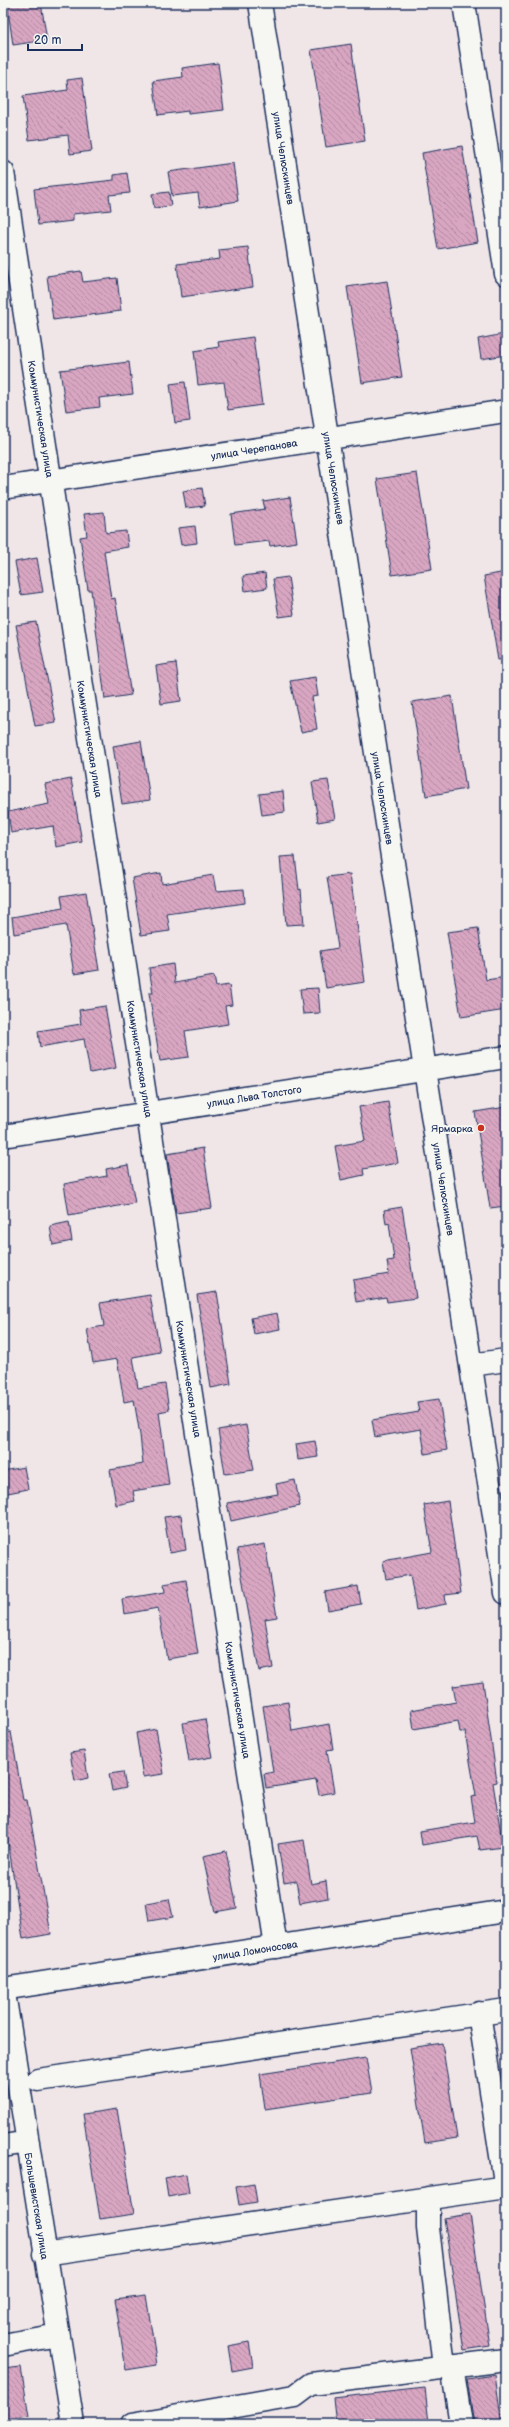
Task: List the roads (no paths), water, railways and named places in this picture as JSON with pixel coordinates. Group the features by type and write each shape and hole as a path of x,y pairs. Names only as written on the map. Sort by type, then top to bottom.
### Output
{"street":[{"name":"улица Челюскинцев","path":"260,3 506,1593"},
{"path":"464,3 506,274"},
{"name":"Коммунистическая улица","path":"3,172 276,1947"},
{"name":"улица Черепанова","path":"3,488 506,411"},
{"name":"улица Льва Толстого","path":"3,1136 148,1112 506,1057"},
{"path":"471,1366 506,1360"},
{"name":"улица Ломоносова","path":"3,1989 506,1911"},
{"name":"Большевистская улица","path":"3,1989 20,2083 44,2254 73,2424"},
{"path":"20,2083 506,2010"},
{"path":"44,2254 506,2187 479,2014"},
{"path":"3,2146 28,2142"},
{"path":"428,2198 428,2228 448,2367 461,2424"},
{"path":"3,2345 58,2335"},
{"path":"132,2424 295,2396 311,2384 506,2360"}],"place":[{"name":"Ярмарка","path":"481,1128"}]}
